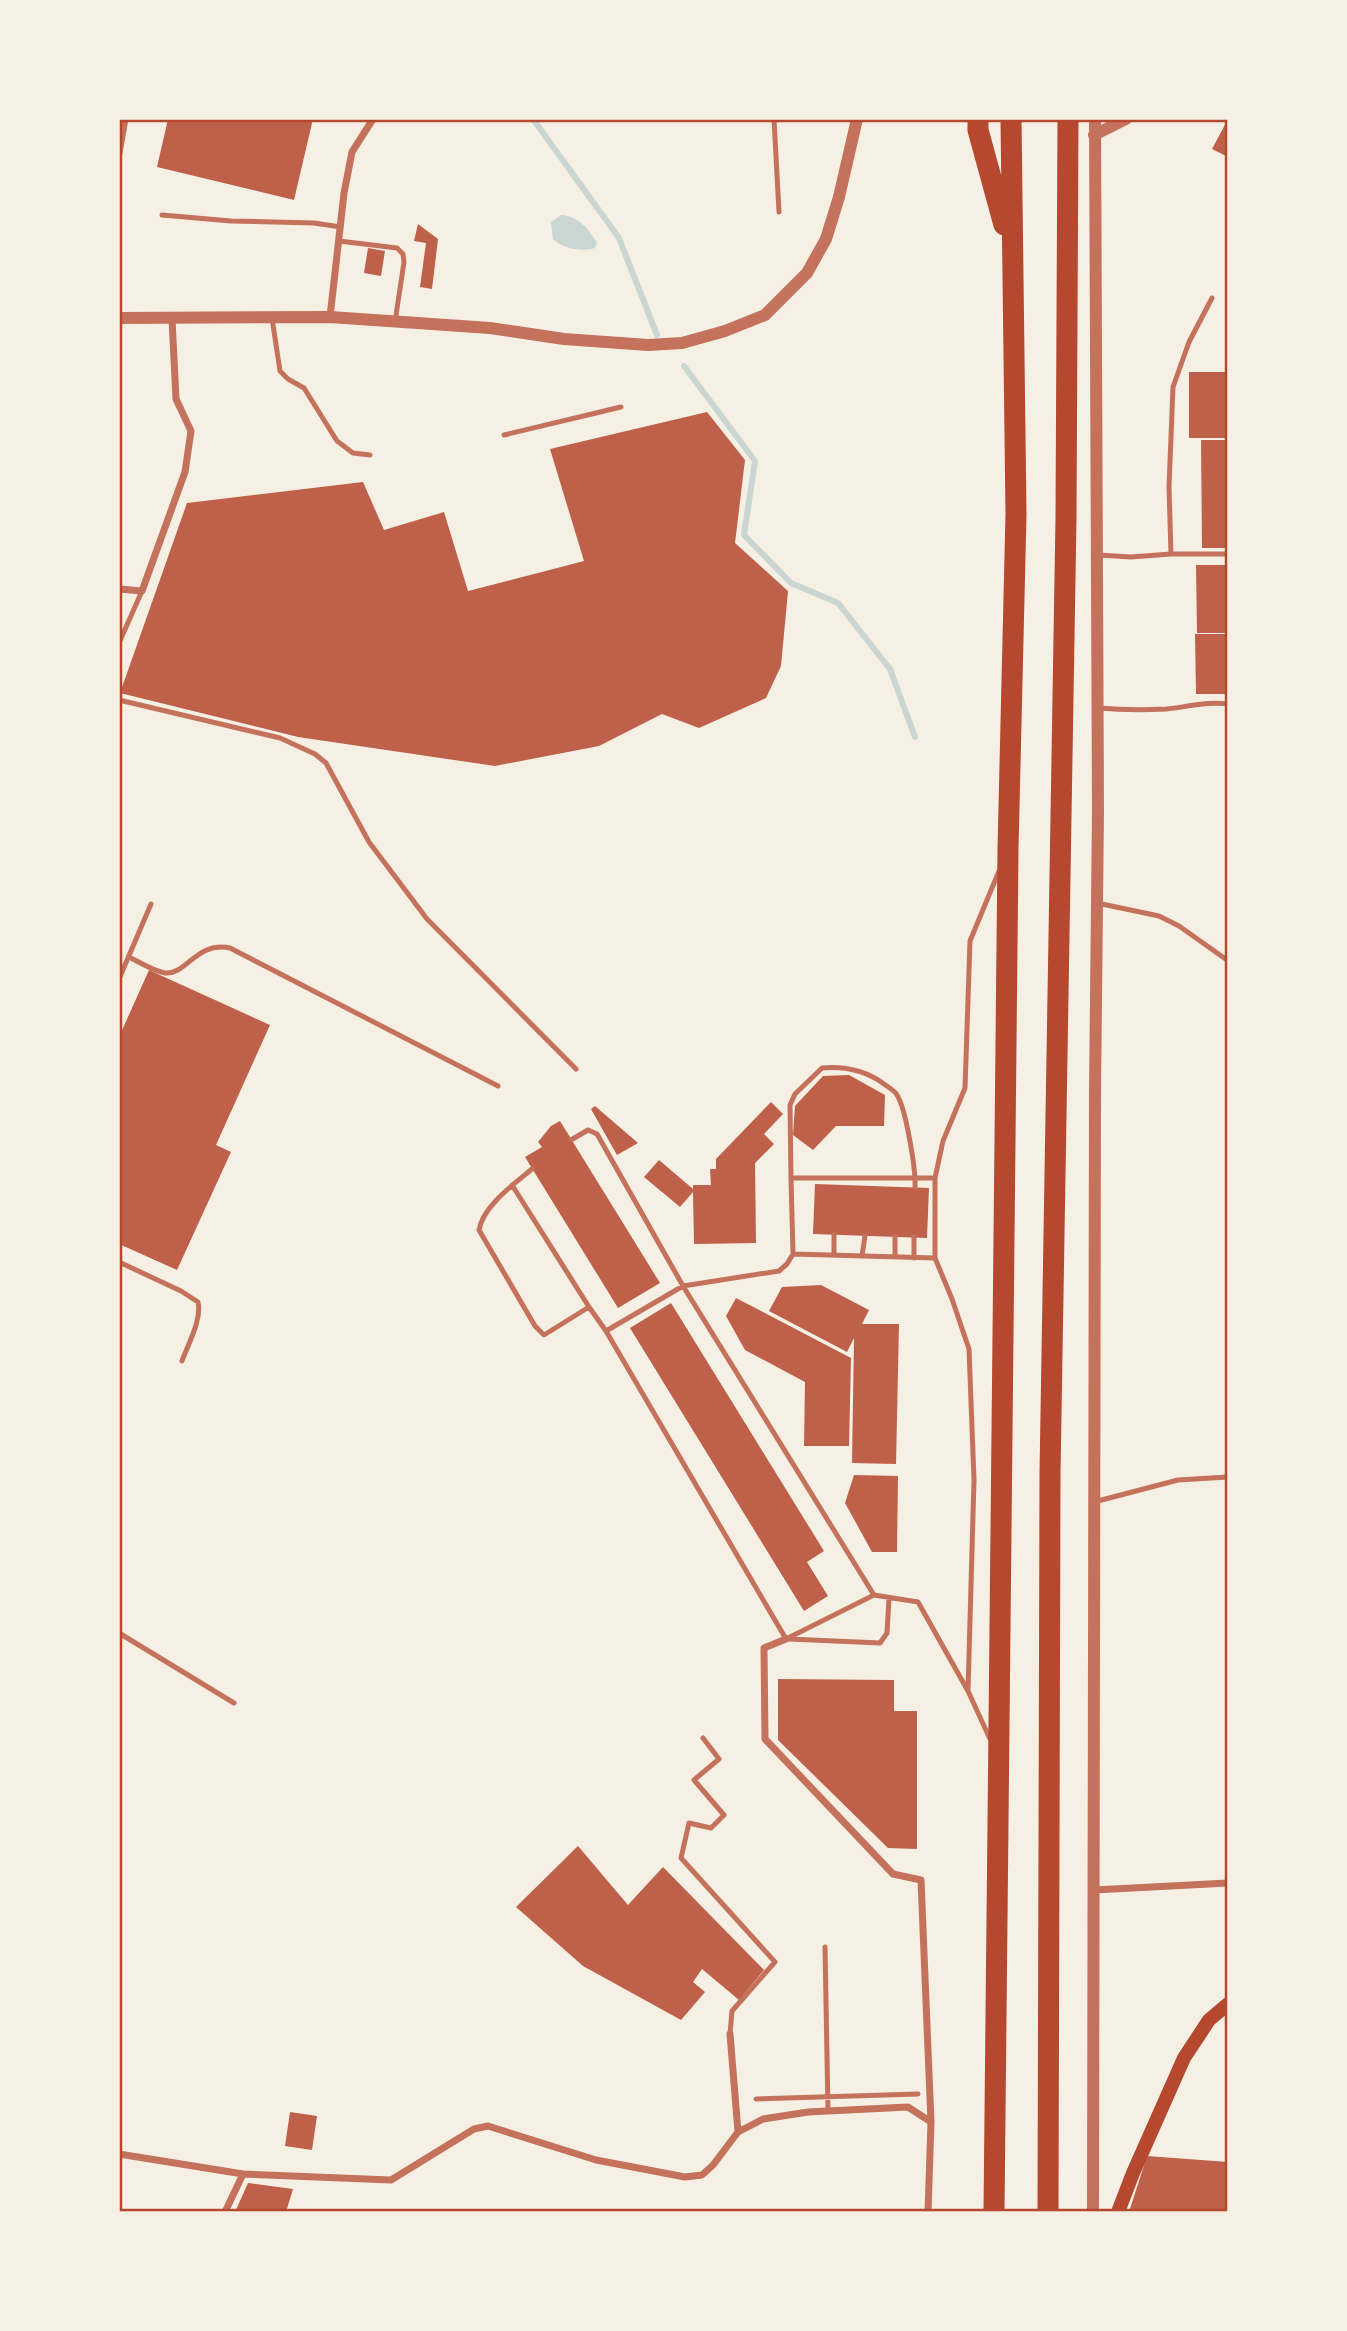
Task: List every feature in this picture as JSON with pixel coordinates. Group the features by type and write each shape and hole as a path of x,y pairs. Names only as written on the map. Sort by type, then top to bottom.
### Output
{"highway":[{"path":"978,119 978,131 1013,256"},
{"path":"994,2212 1008,849 1016,514 1011,119"},
{"path":"1048,2212 1050,1474 1066,519 1068,119"}],"main road":[{"path":"1118,2212 1184,2058 1209,2020 1228,2004"}],"street":[{"path":"119,153 125,119"},
{"path":"330,317 344,193 352,152 373,119"},
{"path":"120,314 172,319 330,317 490,328 648,345 682,343 725,331 765,315 807,273 826,239 857,119"},
{"path":"1093,2212 1097,903 1095,119"},
{"path":"1094,135 1126,119"},
{"path":"119,589 142,592 185,472 191,431 176,399 172,319"},
{"path":"786,1639 764,1648 765,1738 893,1874 922,1880 931,2122 928,2212"},
{"path":"1094,1890 1228,1883"},
{"path":"730,2034 738,2132"},
{"path":"119,2154 243,2174 391,2180 474,2129 488,2126 596,2160 685,2177 702,2175 738,2132 763,2119 808,2112 908,2107 931,2122"},
{"path":"225,2212 243,2174"}],"lane":[{"path":"774,119 779,212"},
{"path":"162,215 231,221 314,223 341,227"},
{"path":"339,241 397,248 403,254 396,321"},
{"path":"1171,554 1169,487 1173,387 1189,342 1212,298"},
{"path":"272,318 280,371 304,388 337,441 353,453 370,455"},
{"path":"504,435 621,407"},
{"path":"1096,555 1228,554"},
{"path":"119,643 142,592"},
{"path":"119,700 280,738 315,754 326,763 369,842 427,919 576,1069"},
{"path":"1097,708 1168,709 1217,702 1228,704"},
{"path":"968,1691 974,1480 969,1349 935,1258 935,1178 943,1141 965,1088 970,941 1008,849"},
{"path":"1097,903 1159,916 1179,926 1227,960"},
{"path":"119,979 151,904"},
{"path":"129,957 169,973 207,948 230,948 498,1086"},
{"path":"606,1331 683,1286 779,1271 787,1264 793,1254 789,1105 794,1094 822,1068 852,1068 876,1077 897,1094 908,1131 916,1178 915,1187"},
{"path":"571,1140 588,1130 597,1134 683,1286 874,1595"},
{"path":"532,1169 491,1207 478,1229 535,1325 544,1335 589,1307"},
{"path":"791,1178 868,1182 894,1178 935,1178"},
{"path":"894,1178 894,1187"},
{"path":"512,1185 606,1331 786,1639"},
{"path":"834,1234 834,1255"},
{"path":"862,1256 864,1236"},
{"path":"895,1236 895,1257"},
{"path":"914,1237 914,1258"},
{"path":"793,1254 935,1258"},
{"path":"119,1262 181,1291 198,1302 198,1318 182,1361"},
{"path":"1094,1503 1178,1480 1228,1477"},
{"path":"786,1639 874,1595 918,1602 968,1691 999,1758"},
{"path":"786,1639 880,1643 887,1633 889,1598"},
{"path":"119,1633 234,1703"},
{"path":"703,1738 719,1759 694,1780 724,1815 711,1828 689,1823 681,1858 775,1962 732,2011 730,2034"},
{"path":"825,1947 828,2111"},
{"path":"755,2099 918,2094"}],"shaded area":[{"path":"561,215 582,224 597,243 595,248 573,249 553,239 551,222"}],"building":[{"path":"168,119 313,119 294,200 157,167"},
{"path":"1228,119 1228,157 1212,149"},
{"path":"418,224 438,239 432,289 420,287 426,243 414,241"},
{"path":"368,248 385,251 381,276 364,273"},
{"path":"1189,372 1228,372 1228,438 1189,438"},
{"path":"707,412 745,460 735,543 788,591 781,666 766,698 699,728 662,714 599,746 495,766 298,737 120,693 187,503 363,482 384,530 444,512 468,591 584,561 550,449"},
{"path":"1201,440 1228,440 1228,548 1202,548"},
{"path":"1196,565 1228,565 1228,633 1197,633"},
{"path":"1195,634 1228,634 1228,694 1196,694"},
{"path":"149,970 270,1025 216,1145 231,1152 177,1270 119,1244 119,1037"},
{"path":"849,1075 885,1095 884,1126 836,1126 813,1150 793,1135 795,1106 823,1076"},
{"path":"771,1102 783,1114 764,1134 774,1144 755,1163 756,1243 694,1244 693,1192 680,1207 644,1177 659,1160 693,1189 693,1185 711,1185 710,1169 716,1169 716,1159"},
{"path":"595,1106 638,1143 617,1155 591,1109"},
{"path":"560,1121 660,1283 618,1308 525,1157 542,1147 538,1142 551,1126"},
{"path":"815,1184 929,1188 927,1238 813,1234"},
{"path":"821,1285 869,1310 862,1324 899,1324 896,1464 852,1463 854,1338 847,1352 769,1311 782,1287"},
{"path":"736,1298 851,1358 849,1446 804,1446 805,1382 745,1350 726,1316"},
{"path":"671,1303 824,1551 807,1562 828,1596 804,1611 630,1328"},
{"path":"854,1475 898,1476 897,1552 872,1552 845,1503"},
{"path":"778,1679 894,1680 894,1711 917,1711 917,1849 888,1848 778,1740"},
{"path":"578,1846 628,1905 663,1867 764,1970 739,2000 702,1969 693,1982 705,1992 681,2020 583,1966 516,1907"},
{"path":"290,2112 317,2116 312,2150 285,2146"},
{"path":"1147,2156 1228,2162 1228,2212 1129,2212"},
{"path":"248,2183 293,2189 286,2212 235,2212"}],"waterway":[{"path":"533,119 619,238 657,335"},
{"path":"684,366 755,461 744,535 791,583 838,603 890,669 915,737"}]}
